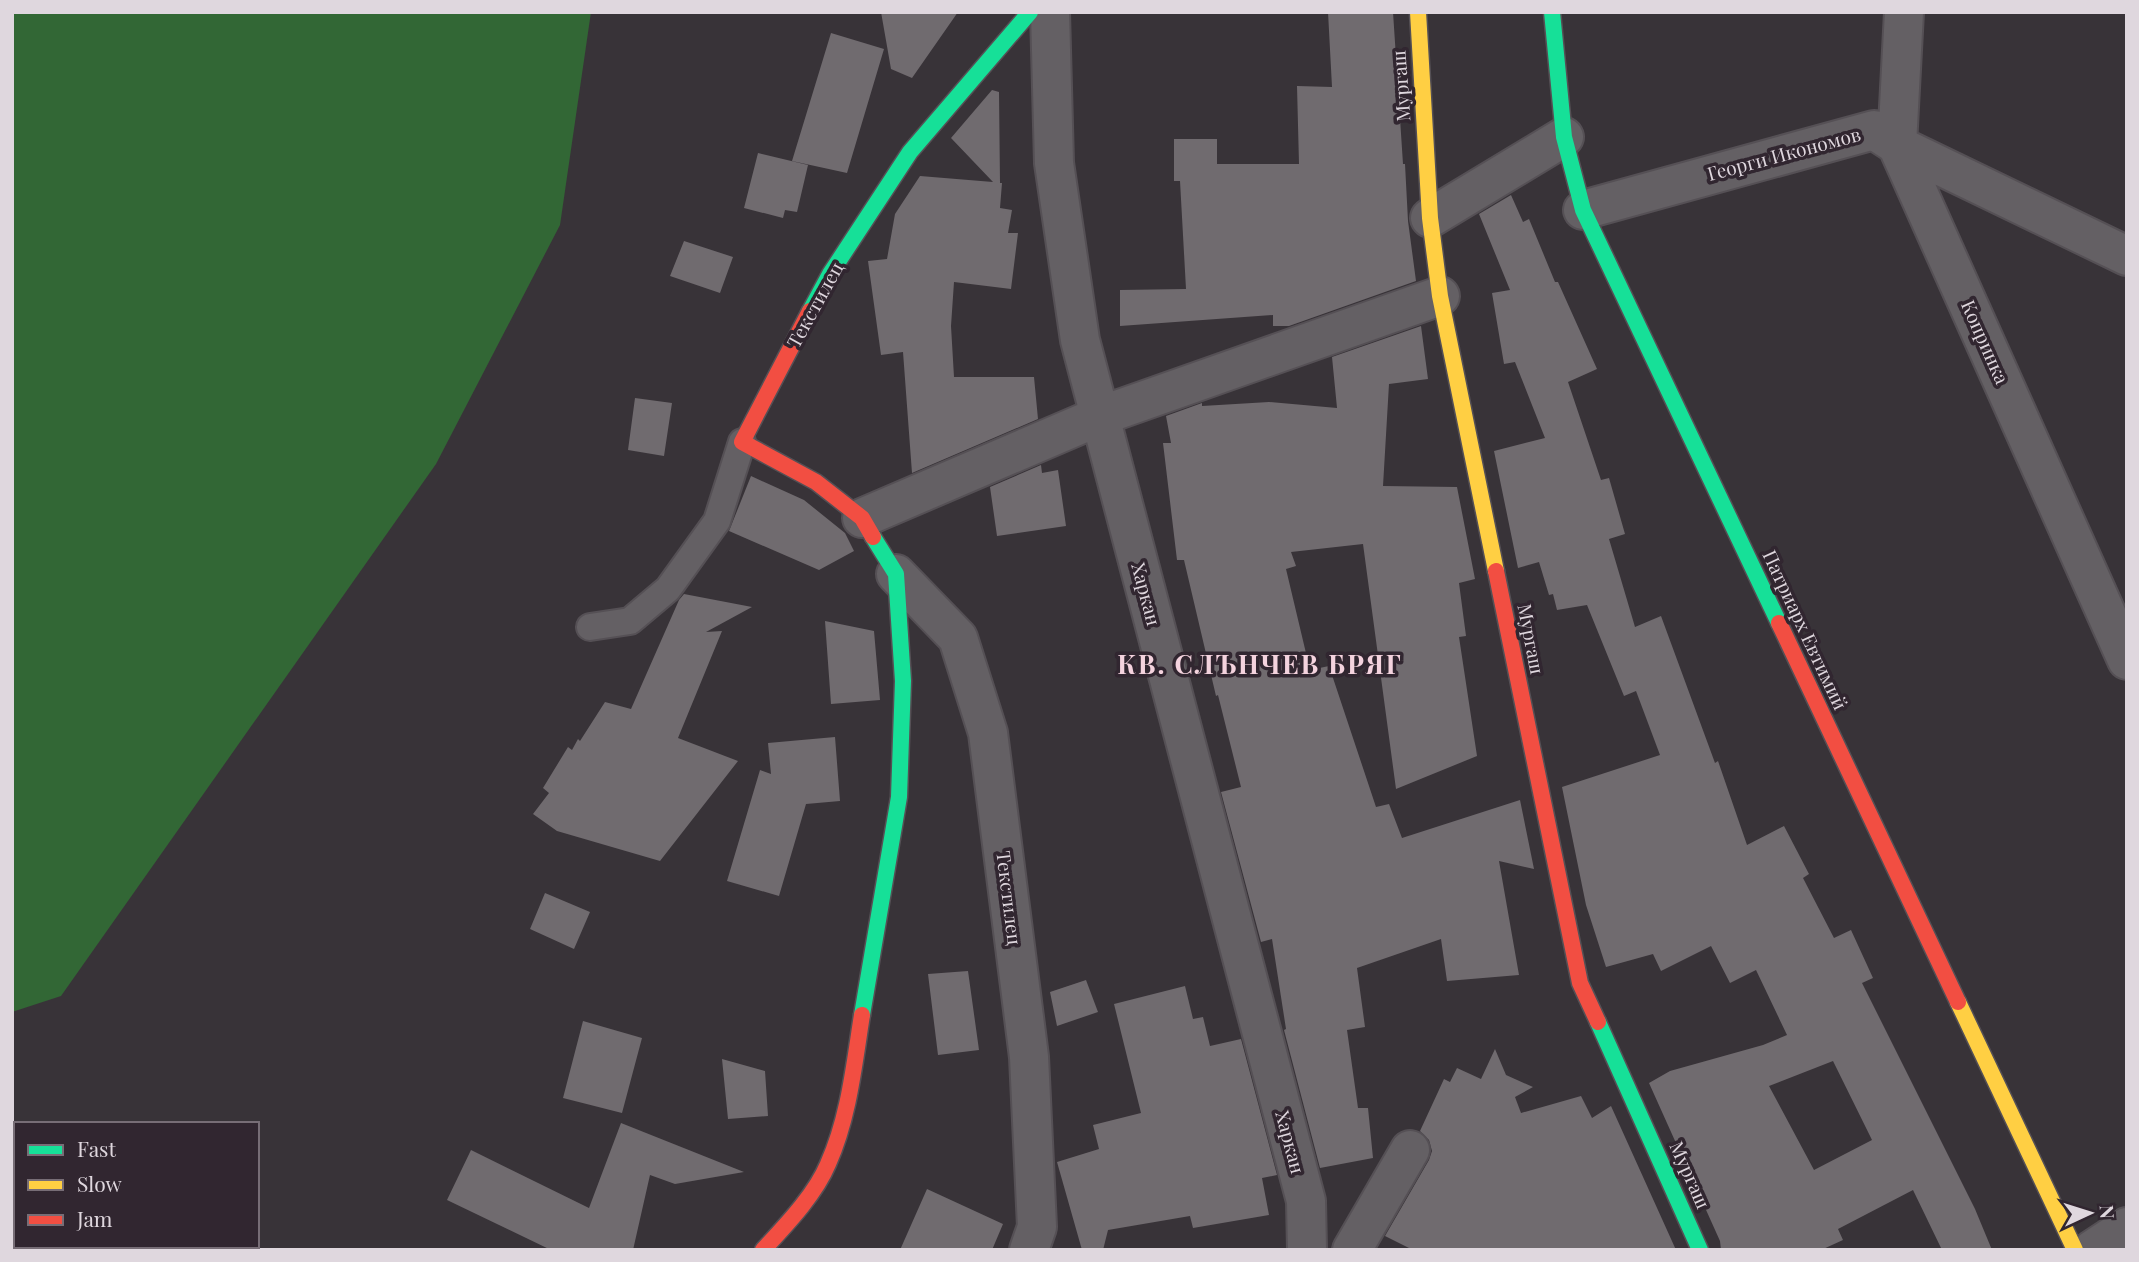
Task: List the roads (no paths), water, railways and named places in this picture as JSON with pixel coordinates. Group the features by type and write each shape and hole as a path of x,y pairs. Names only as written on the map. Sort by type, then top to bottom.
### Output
{"street":[{"name":"Текстилец","path":"1029,1250 1037,1227 1029,1057 988,733 958,638 895,574 862,518 816,482 741,442 830,274 910,152 1030,12"},
{"name":"Харкан","path":"1050,12 1054,163 1080,340 1306,1201 1307,1250"},
{"name":"Мургаш","path":"1418,12 1430,218 1440,296 1580,983 1700,1250"},
{"name":"Патриарх Евтимий","path":"1552,12 1564,137 1583,210 2075,1250"},
{"name":"Копринка","path":"1905,12 1897,145 2127,660"},
{"name":"Георги Икономов","path":"1583,210 1874,130 1897,145 2127,257"},
{"path":"1430,218 1564,137"},
{"path":"862,518 1100,416 1440,296"},
{"name":"Текстилец","path":"763,1250 796,1213 828,1165 846,1112 900,797 903,681 895,574"},
{"path":"1352,1250 1410,1150"},
{"path":"2092,1250 2127,1227"}],"lane":[{"path":"590,627 630,621 667,589 717,521 741,442"}],"district":[{"name":"КВ. СЛЪНЧЕВ БРЯГ","path":"1260,665"}]}
